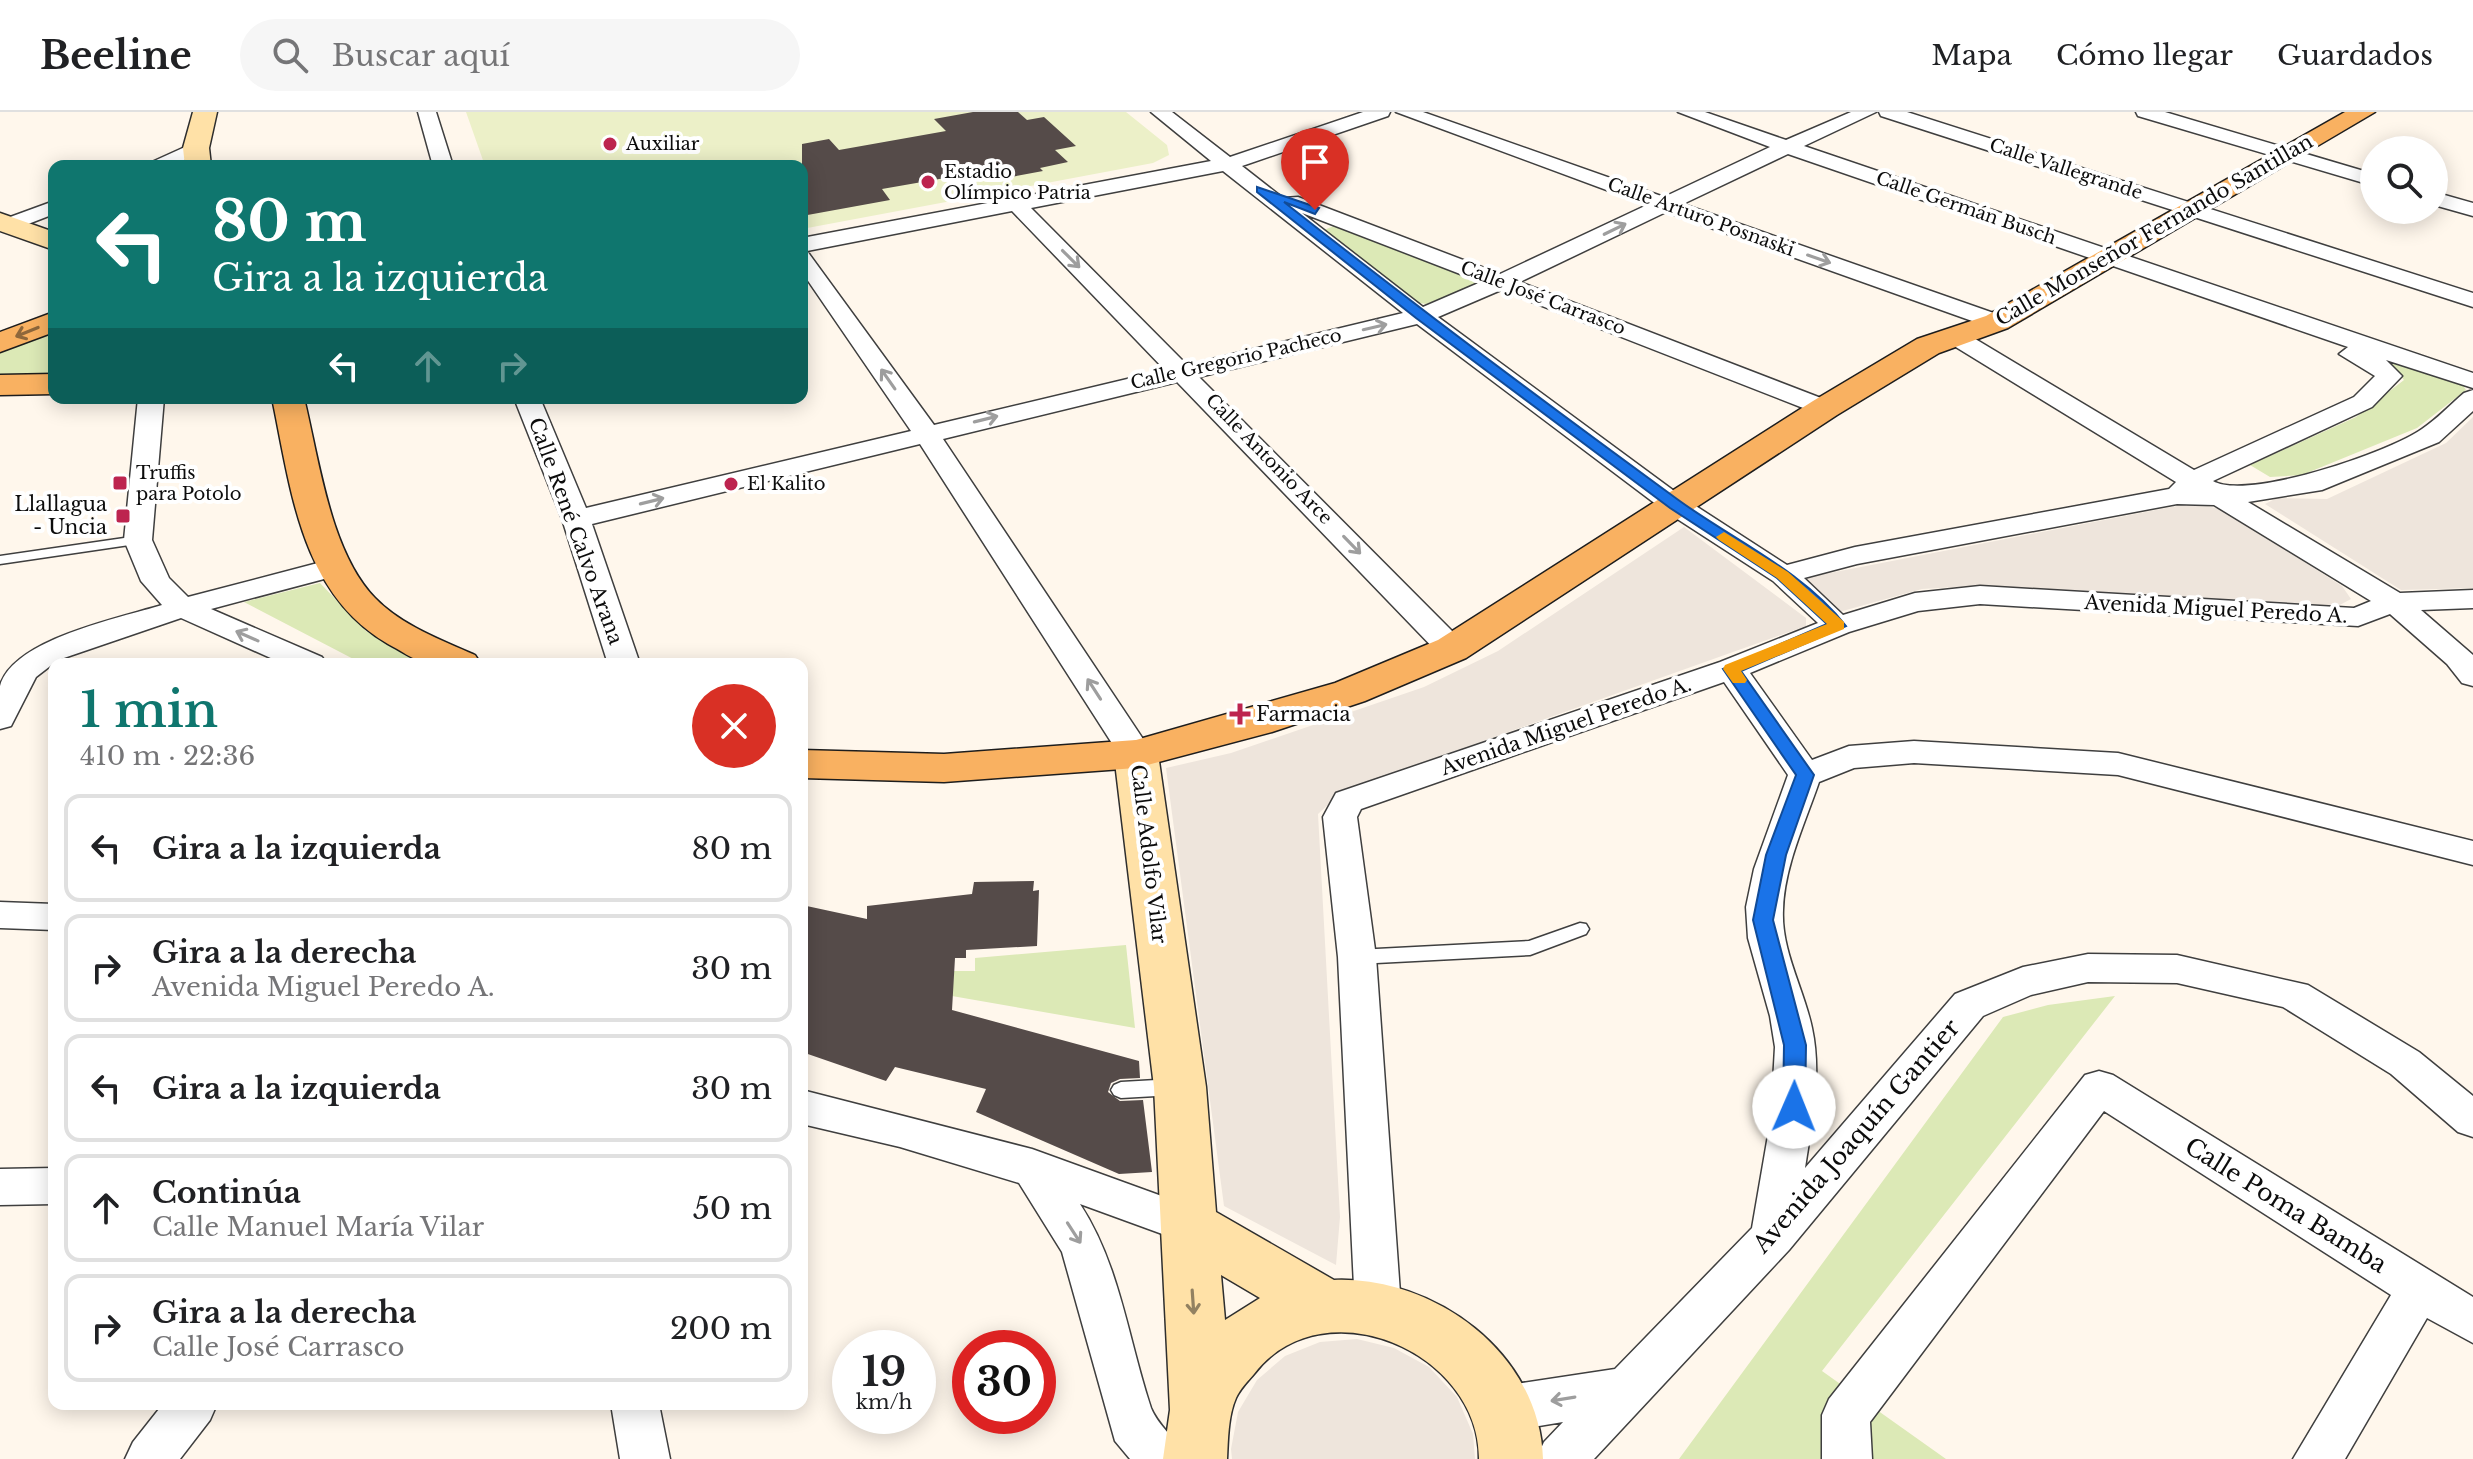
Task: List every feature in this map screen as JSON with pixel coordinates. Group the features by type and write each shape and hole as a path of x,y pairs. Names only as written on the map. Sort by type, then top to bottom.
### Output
{"main road":[{"path":"197,157 205,112"},
{"name":"Calle Monseñor Fernando Santillan","path":"808,764 944,768 1136,754 1257,722 1350,692 1452,649 1825,408 1928,346 1997,322 2105,257 2363,112"},
{"path":"5,223 48,240"},
{"path":"0,343 48,323"},
{"path":"0,385 48,384"},
{"path":"290,404 333,568 361,607 415,643 448,658"},
{"name":"Calle Adolfo Vilar","path":"1136,754 1180,1087 1198,1434"},
{"path":"1187,1224 1350,1306 1419,1321 1453,1343 1482,1373 1506,1434"},
{"path":"1198,1434 1214,1377 1235,1350 1262,1329 1295,1312 1350,1306"}],"street":[{"path":"427,112 441,160"},
{"path":"1160,112 1421,316 1675,505 1783,575 1838,626"},
{"path":"808,244 1228,164 1381,112"},
{"name":"Calle Arturo Posnaski","path":"1405,112 1997,322"},
{"name":"Calle Germán Busch","path":"1687,112 2192,288 2473,381"},
{"name":"Calle Gregorio Pacheco","path":"576,519 1421,316 1504,282 1786,145 1867,112"},
{"name":"Calle Vallegrande","path":"1888,112 2473,300"},
{"path":"2145,112 2360,176"},
{"name":"Calle José Carrasco","path":"1261,190 1825,408"},
{"path":"2448,202 2473,210"},
{"name":"Calle Antonio Arce","path":"1016,204 1184,371 1452,649"},
{"path":"5,223 48,209"},
{"name":"Calle Adolfo Vilar","path":"808,265 926,433 1136,754"},
{"path":"1783,575 1855,556 2185,488 2363,402 2390,376 2362,358 2261,323 2192,288"},
{"path":"1954,336 2185,488 2223,497 2394,602 2458,657 2473,676"},
{"path":"2223,497 2312,484 2430,436 2473,398"},
{"path":"150,404 138,540 156,581 182,608 297,658"},
{"name":"Calle René Calvo Arana","path":"529,404 576,519 622,658"},
{"path":"0,719 23,672 47,653 182,608 333,568"},
{"name":"Avenida Miguel Peredo A.","path":"1350,1306 1357,957 1340,817 1348,801 1731,669 1838,626 1915,602 1980,595 2358,617 2394,602 2473,599"},
{"path":"1731,669 1805,775"},
{"path":"1773,1236 1779,1182 1794,1107 1795,1045 1763,920 1776,855 1805,775 1849,757 1914,752 2118,764 2473,853"},
{"path":"0,915 48,917"},
{"name":"Avenida Joaquín Gantier","path":"1561,1459 1773,1236 1969,1005 2023,982 2088,968 2177,969 2294,995 2405,1063 2473,1120"},
{"name":"Calle Poma Bamba","path":"1847,1459 1846,1415 2099,1087 2473,1322"},
{"path":"808,1108 890,1125 1032,1167 1187,1224"},
{"path":"1032,1167 1083,1246 1132,1425 1161,1459"},
{"path":"0,1187 48,1186"},
{"path":"2318,1459 2420,1289"},
{"path":"1506,1434 1624,1390"},
{"path":"150,1459 188,1410"},
{"path":"636,1410 645,1459"}],"lane":[{"path":"0,560 138,540"},
{"path":"1357,957 1530,948 1580,929"},
{"path":"1121,1090 1180,1087"}],"green space":[{"name":"Estadio Olímpico Patria","path":"466,112 1126,112 1167,145 1169,155 1153,163 808,228 808,160 483,160"},
{"path":"1336,225 1475,278 1475,285 1426,304 1414,302 1324,230"},
{"path":"48,333 48,378 0,379 0,353"},
{"path":"2365,353 2461,382 2466,390 2417,428 2302,475 2270,477 2250,465 2356,417 2404,380 2391,365"},
{"path":"320,583 366,631 416,658 351,658 244,602"},
{"path":"1126,945 1135,1028 952,996 954,971 975,971 975,958"},
{"path":"2115,996 1822,1371 1946,1459 1679,1459 2003,1017 2048,1005"}],"shaded area":[{"path":"2473,417 2473,588 2401,590 2265,504 2277,498 2327,499 2446,443"},
{"path":"2192,503 2221,509 2342,586 2351,599 2336,607 1973,586 1922,589 1839,612 1804,578"},
{"path":"1684,527 1806,618 1806,626 1343,791 1318,814 1340,1217 1336,1265 1224,1206 1166,768 1231,753 1424,687 1498,651"},
{"path":"1357,1339 1394,1348 1429,1367 1457,1397 1473,1434 1475,1459 1232,1459 1238,1412 1257,1380 1285,1356 1320,1342"}],"building":[{"path":"973,112 1018,112 1027,120 1044,117 1076,146 1055,150 1068,162 1040,168 1043,171 995,180 985,171 882,189 890,200 808,215 808,160 802,160 802,144 829,139 839,150 946,131 934,119"},
{"path":"1034,881 1033,891 1039,890 1037,946 966,950 966,958 955,958 952,1010 1139,1061 1140,1078 1120,1079 1111,1083 1108,1092 1120,1101 1143,1100 1152,1172 1119,1174 976,1112 986,1089 895,1067 886,1081 808,1054 808,906 867,919 867,906 972,894 974,882"}],"slow traffic":[{"path":"1724,537 1783,575 1838,626 1731,669 1739,680"}],"place":[{"name":"Auxiliar","path":"610,144"},
{"name":"Estadio Olímpico Patria","path":"928,182"},
{"name":"Truffis para Potolo","path":"120,483"},
{"name":"El Kalito","path":"731,484"},
{"name":"Llallagua - Uncia","path":"123,516"},
{"name":"Farmacia","path":"1240,714"}],"route":[{"path":"1315,210 1261,190 1421,316 1675,505 1783,575 1838,626 1731,669 1805,775 1776,855 1763,920 1795,1045 1794,1107"}]}
